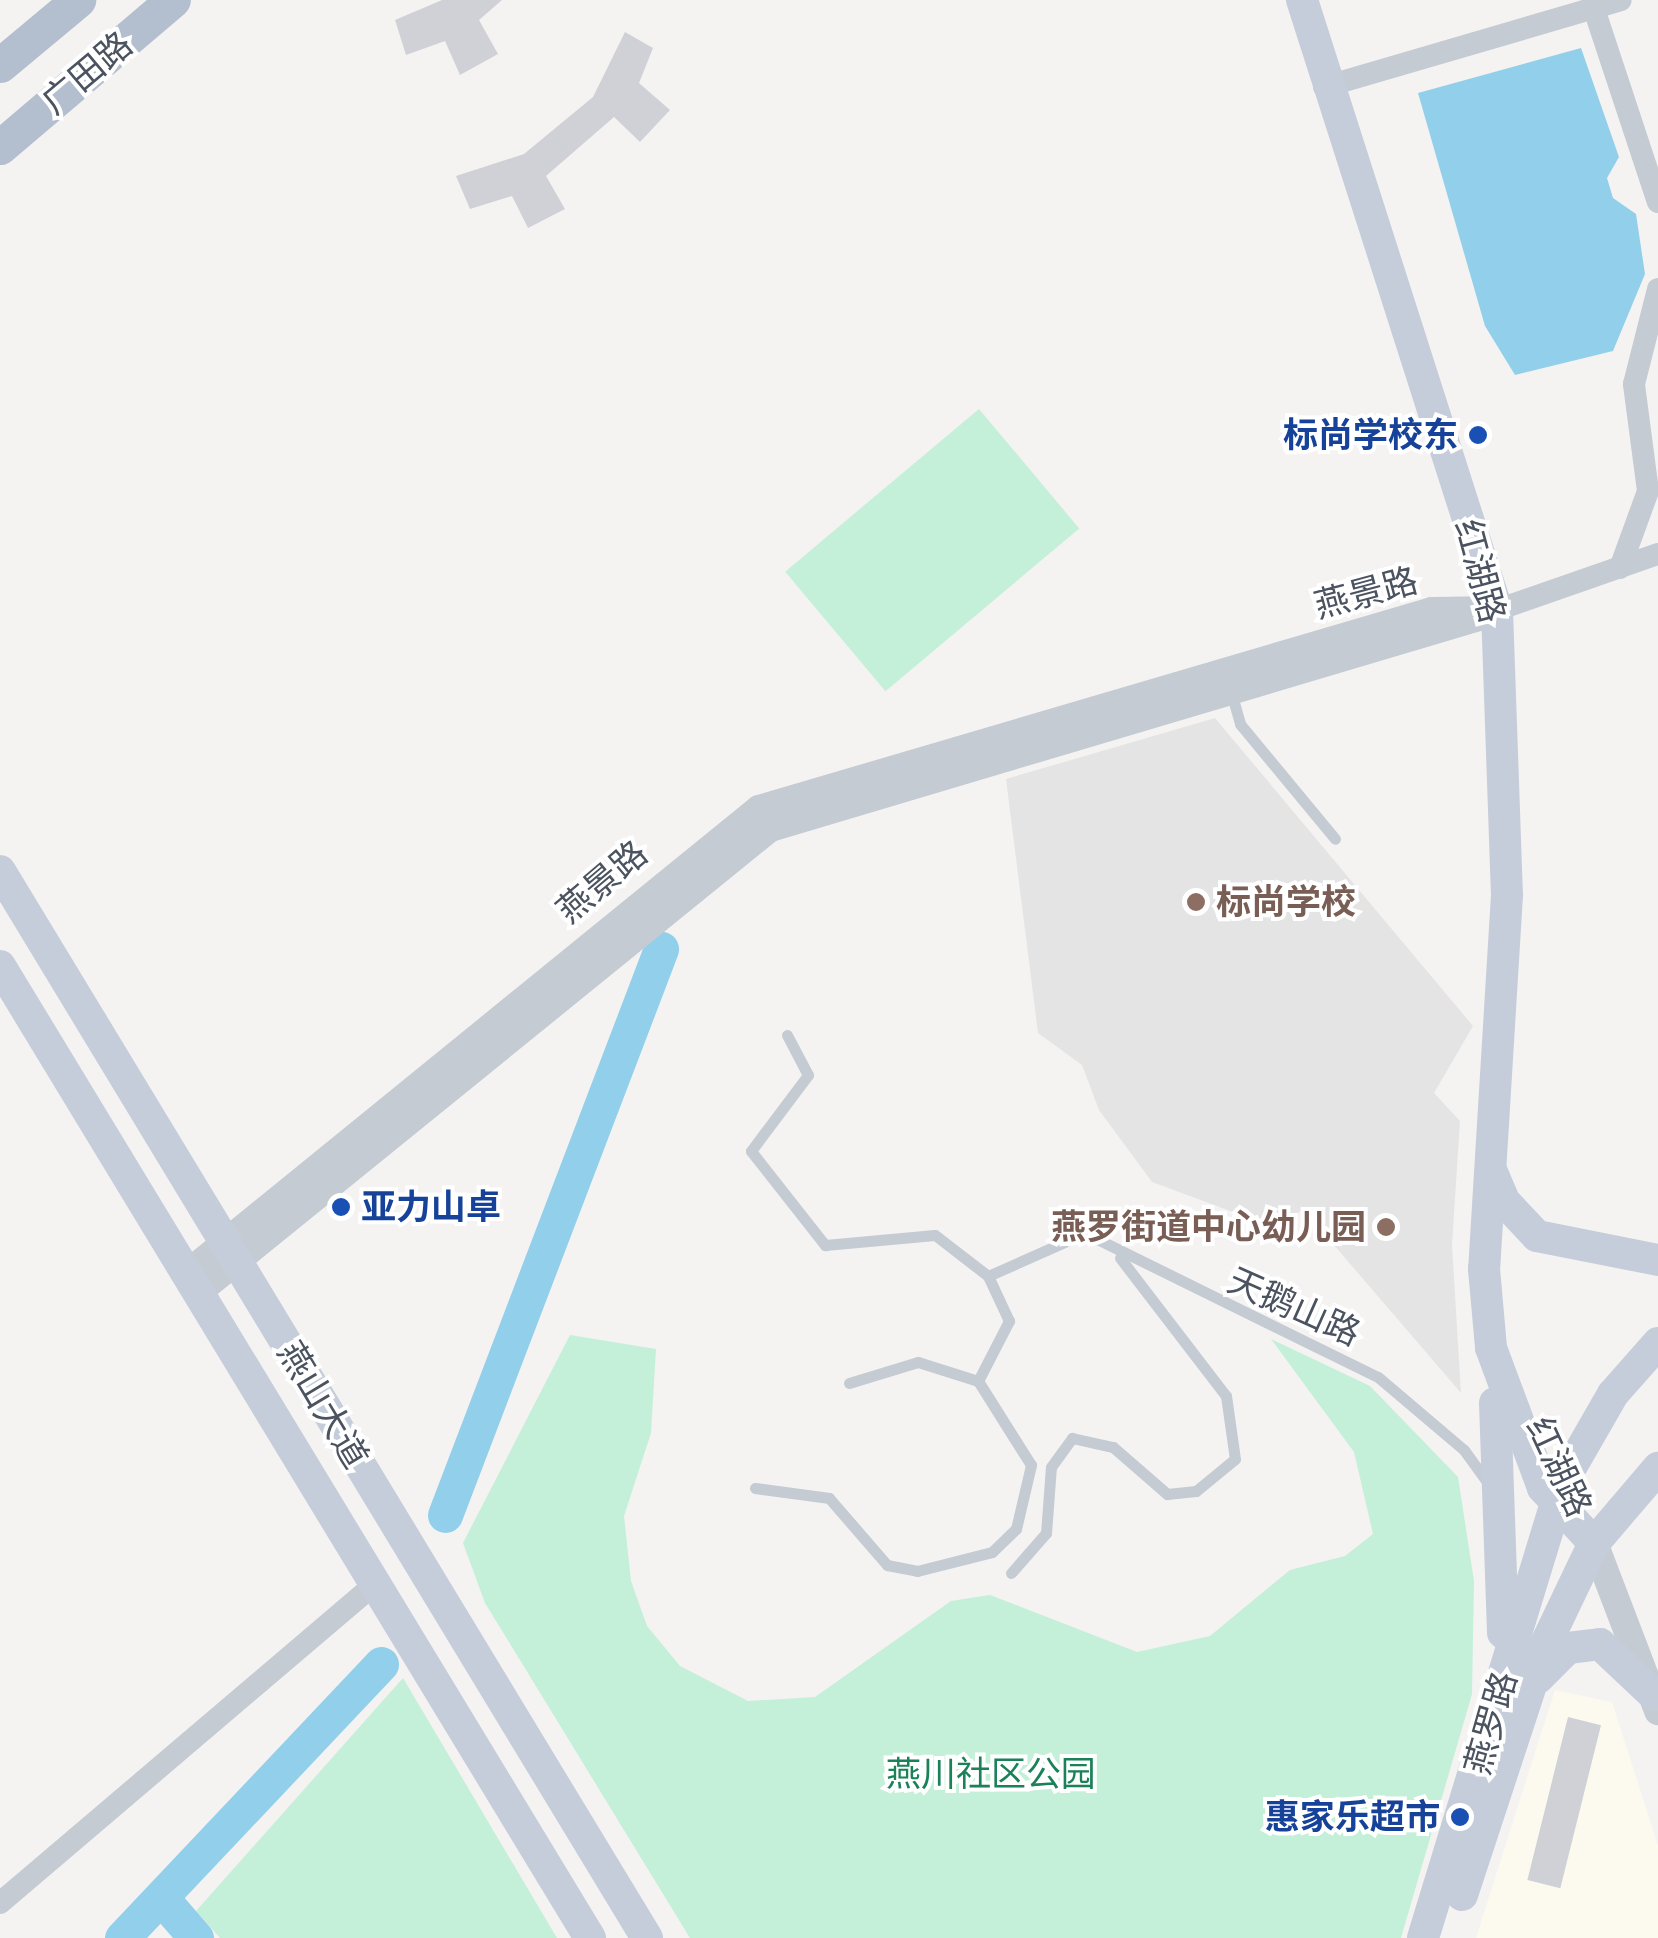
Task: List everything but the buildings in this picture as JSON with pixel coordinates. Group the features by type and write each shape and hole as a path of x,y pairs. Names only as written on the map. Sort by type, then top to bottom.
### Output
{"main road":[{"name":"广田路","path":"0,66 78,0"},
{"name":"广田路","path":"0,147 173,0"},
{"name":"红湖路","path":"1302,0 1324,87 1497,610 1507,895 1489,1166 1490,1348 1558,1494 1594,1542"},
{"name":"燕山大道","path":"0,871 648,1938"},
{"name":"燕山大道","path":"0,966 590,1938"},
{"name":"红湖路","path":"1489,1166 1512,1346 1558,1494"},
{"path":"1489,1166 1504,1201 1537,1236 1658,1260"},
{"name":"燕罗路","path":"1423,1938 1558,1494 1613,1394 1658,1343"},
{"path":"1490,1348 1503,1508 1500,1694"},
{"name":"燕罗路","path":"1446,1938 1532,1685 1594,1542 1658,1468"},
{"path":"1532,1685 1582,1642 1614,1650 1656,1703"}],"street":[{"path":"1324,87 1595,12 1621,0"},
{"path":"1595,12 1658,202"},
{"path":"1620,568 1648,491 1634,384 1658,289"},
{"path":"1497,610 1658,554"},
{"name":"燕景路","path":"193,1283 754,837 1497,610"},
{"name":"燕景路","path":"230,1253 759,809 1432,611 1497,610"},
{"path":"1594,1542 1656,1703"},
{"path":"0,1902 376,1584"}],"lane":[{"path":"1232,692 1240,724 1335,839"},
{"path":"787,1035 808,1075 751,1151 812,1234 842,1246 935,1235 988,1276 1009,1321 978,1380"},
{"name":"天鹅山路","path":"988,1276 1085,1233 1117,1255 1378,1378 1464,1450 1503,1508"},
{"path":"1011,1573 1046,1533 1051,1467 1072,1438 1112,1447 1167,1494 1196,1491 1234,1459 1226,1396 1117,1255"},
{"path":"755,1488 829,1498 886,1564 917,1572 992,1552 1016,1529 1031,1465 978,1380 918,1362 849,1383"}],"shaded area":[{"name":"标尚学校","path":"1215,718 1473,1026 1434,1093 1460,1121 1452,1245 1461,1393 1303,1209 1279,1229 1152,1182 1099,1110 1082,1065 1038,1033 1006,779"},
{"path":"1555,1690 1612,1702 1658,1846 1658,1938 1476,1938"}],"green space":[{"path":"979,409 1079,529 885,691 785,572"},
{"name":"燕川社区公园","path":"570,1335 656,1349 651,1433 624,1516 631,1581 647,1626 680,1666 748,1701 815,1697 951,1601 990,1595 1137,1652 1210,1636 1290,1570 1345,1556 1373,1534 1354,1452 1271,1339 1370,1386 1458,1477 1474,1581 1472,1694 1401,1938 690,1938 485,1603 463,1543"},
{"path":"403,1678 557,1938 220,1938 196,1911"}],"water":[{"path":"1581,48 1619,157 1607,178 1613,198 1636,214 1645,274 1613,351 1515,375 1485,326 1418,93"}],"waterway":[{"path":"445,1515 661,949"},
{"path":"122,1938 381,1664"},
{"path":"164,1901 196,1938"}],"place":[{"name":"标尚学校东","path":"1478,435"},
{"name":"标尚学校","path":"1196,902"},
{"name":"亚力山卓","path":"341,1207"},
{"name":"燕罗街道中心幼儿园","path":"1386,1227"},
{"name":"惠家乐超市","path":"1460,1817"}]}
